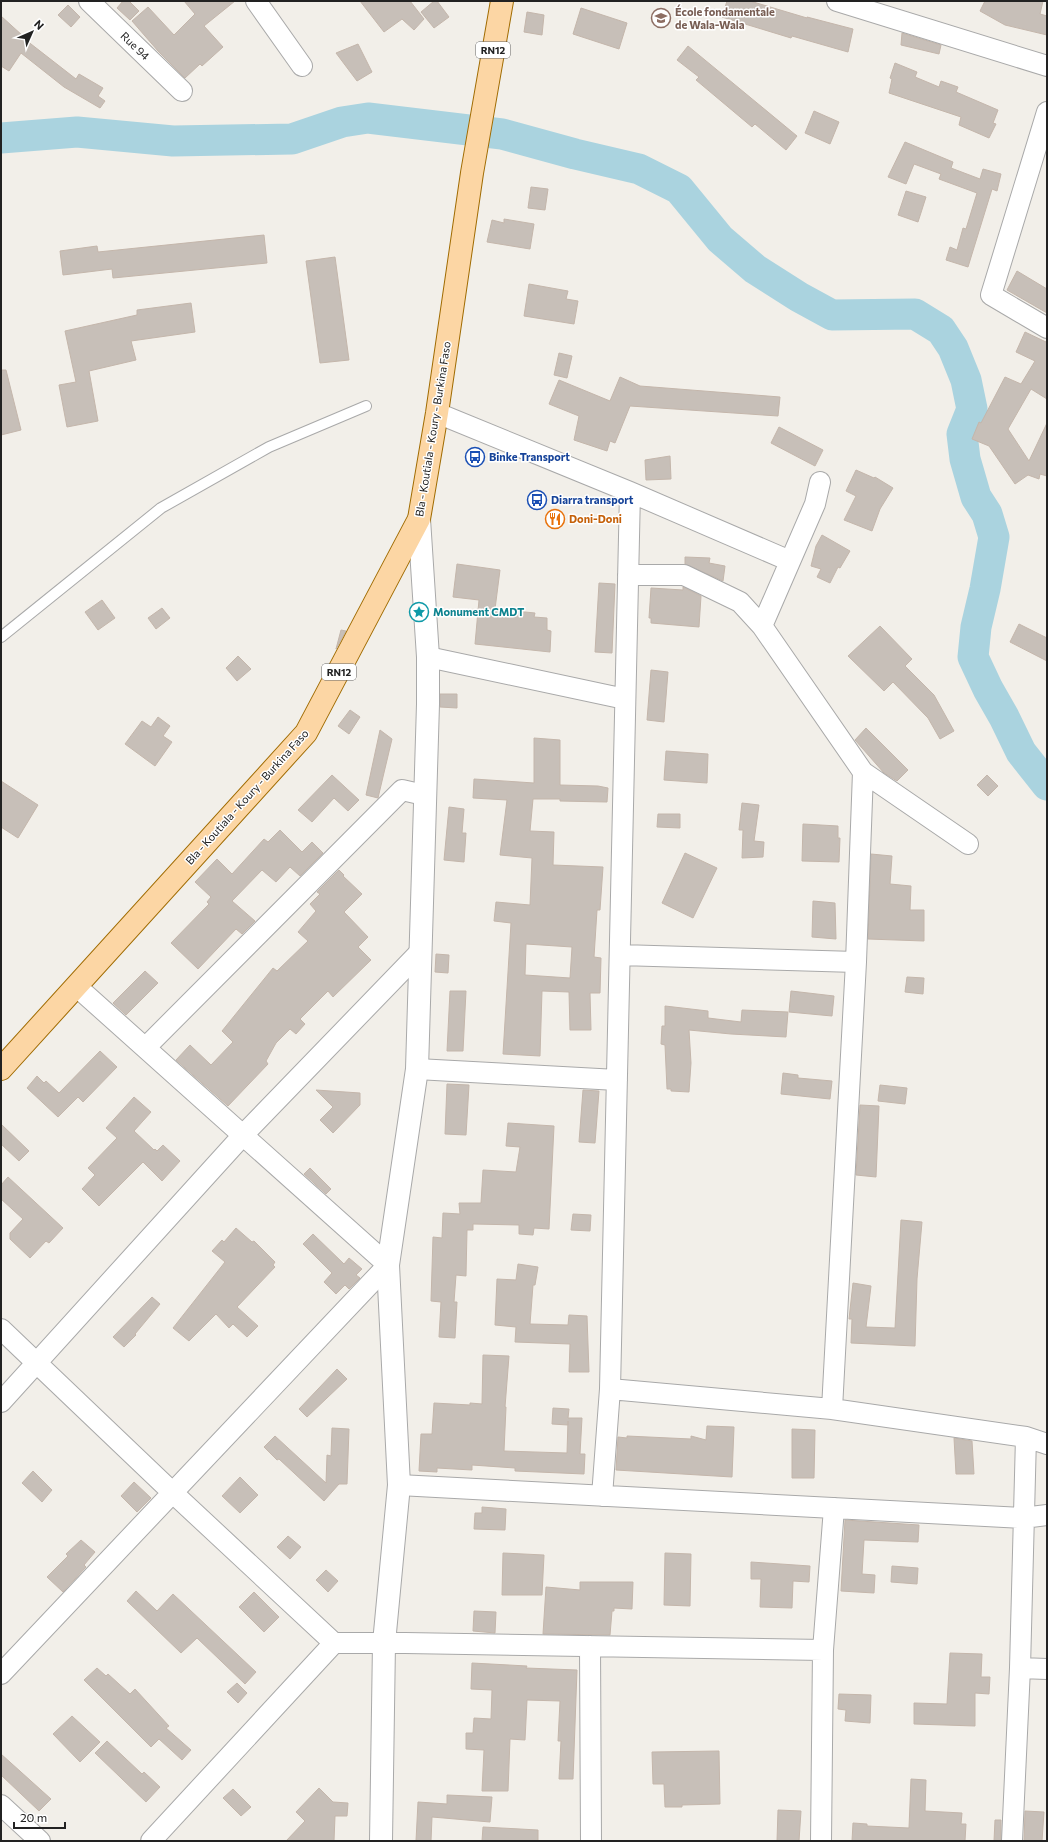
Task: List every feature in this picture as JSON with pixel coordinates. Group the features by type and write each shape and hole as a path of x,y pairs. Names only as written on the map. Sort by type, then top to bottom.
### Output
{"main road":[{"name":"Bla - Koutiala - Koury - Burkina Faso","path":"1,1069 306,733 419,519 437,414 472,173 502,1"}],"street":[{"name":"Rue 94","path":"89,1 182,91"},
{"path":"256,1 302,66"},
{"path":"837,1 888,9 1047,66"},
{"path":"1047,112 991,295 1047,328"},
{"path":"437,414 630,492 790,561"},
{"path":"762,626 815,504 820,482"},
{"path":"602,1496 610,1389 630,492"},
{"path":"381,1841 384,1643 399,1485 388,1265 417,1069 428,657 419,519"},
{"path":"628,575 684,575 740,602 762,626 863,772 968,844"},
{"path":"428,657 626,699"},
{"path":"832,1409 856,962 863,772"},
{"path":"146,1047 402,790 424,795"},
{"path":"1,1402 244,1134 419,953"},
{"path":"620,955 856,962"},
{"path":"76,986 244,1134 388,1265"},
{"path":"417,1069 617,1080"},
{"path":"1,1674 388,1265"},
{"path":"1,1329 334,1644 384,1643 823,1650"},
{"path":"610,1389 832,1409 1026,1437 1047,1444"},
{"path":"1012,1841 1020,1668 1026,1437"},
{"path":"399,1485 1023,1518 1047,1515"},
{"path":"821,1841 823,1650 834,1508"},
{"path":"151,1841 334,1644"},
{"path":"590,1646 591,1841"},
{"path":"1020,1668 1047,1669"},
{"path":"1,1805 40,1841"}],"lane":[{"path":"1,637 161,508 269,447 366,406"}],"building":[{"path":"123,1 129,1 139,11 130,20 117,8"},
{"path":"184,1 235,1 204,26 223,47 202,66 200,64 185,78 158,51 132,21 148,7 174,35 195,14"},
{"path":"360,1 410,1 424,19 414,30 402,19 384,32"},
{"path":"434,1 437,1 449,17 434,28 421,12"},
{"path":"727,1 750,1 807,18 853,29 848,52 792,36 791,38 722,17"},
{"path":"985,1 1043,1 1040,14 1047,16 1047,35 1005,25 980,11"},
{"path":"68,5 80,17 71,27 58,15"},
{"path":"581,8 627,23 619,49 573,34"},
{"path":"527,12 544,15 542,35 524,32"},
{"path":"1,16 23,36 22,37 76,79 79,74 103,88 98,96 105,101 100,108 64,87 21,53 9,71 1,66"},
{"path":"902,33 941,45 939,54 901,45"},
{"path":"358,44 372,72 357,81 336,53"},
{"path":"688,46 797,136 786,150 755,124 752,127 696,80 699,77 677,60"},
{"path":"895,63 917,72 915,77 939,87 941,81 958,87 956,92 998,110 993,123 996,124 989,138 959,125 961,117 889,93 892,79 890,78"},
{"path":"814,111 839,122 830,144 805,133"},
{"path":"905,142 953,162 951,168 980,179 983,169 1001,174 997,191 992,189 968,267 946,260 950,247 957,250 963,228 966,229 977,193 939,179 941,174 914,164 906,184 888,177"},
{"path":"531,187 548,189 545,210 528,208"},
{"path":"906,191 926,197 918,222 898,215"},
{"path":"504,219 534,224 530,249 487,242 492,220 504,223"},
{"path":"264,235 267,263 113,278 112,269 63,275 60,251 97,246 98,252"},
{"path":"335,257 349,360 320,363 306,261"},
{"path":"1017,271 1047,289 1047,313 1007,290"},
{"path":"529,284 568,291 566,299 578,301 574,324 524,316"},
{"path":"191,303 195,332 131,341 136,360 89,371 98,421 67,427 59,385 76,382 65,331 137,315 137,310"},
{"path":"1025,332 1046,342 1047,340 1047,399 1031,389 1008,429 1029,461 1047,423 1047,476 1040,474 1039,479 1028,475 1015,484 989,446 972,439 979,422 981,423 1005,377 1021,384 1035,361 1016,352"},
{"path":"559,353 572,356 567,378 554,375"},
{"path":"1,370 6,370 21,430 1,435"},
{"path":"620,377 640,386 780,397 778,416 630,406 615,443 610,441 607,451 574,440 579,416 549,404 559,380 610,401"},
{"path":"779,427 823,450 815,466 771,443"},
{"path":"670,456 671,479 646,480 645,460"},
{"path":"856,470 874,478 875,477 893,488 880,509 872,531 844,520 856,496 846,491"},
{"path":"822,535 850,551 840,568 838,567 830,583 817,577 821,569 811,566 816,546"},
{"path":"685,557 710,558 709,563 725,566 723,581 685,564"},
{"path":"457,564 500,570 495,609 535,613 534,617 547,618 547,630 551,631 550,652 475,644 479,600 453,597"},
{"path":"599,583 615,584 612,653 595,652"},
{"path":"683,587 701,596 699,627 651,623 651,618 649,618 651,588 683,590"},
{"path":"102,600 115,618 98,630 85,612"},
{"path":"162,608 170,618 156,629 148,618"},
{"path":"1019,624 1047,638 1047,661 1010,642"},
{"path":"880,626 912,659 905,666 934,695 954,731 940,739 928,718 893,682 884,691 848,656"},
{"path":"341,630 346,631 336,649"},
{"path":"238,656 251,669 237,681 226,668"},
{"path":"651,670 668,672 664,722 647,720"},
{"path":"440,694 457,694 457,708 440,707"},
{"path":"350,710 360,717 349,734 338,726"},
{"path":"158,717 170,726 163,736 172,742 155,766 125,744 142,721 151,727"},
{"path":"866,728 908,770 897,781 884,773 855,740"},
{"path":"380,730 392,739 378,798 366,795"},
{"path":"534,738 560,740 560,785 598,786 608,788 607,802 533,799 530,831 554,832 553,865 603,867 600,910 597,910 594,957 601,958 600,993 590,993 591,1030 570,1030 569,992 542,991 540,1056 503,1054 511,923 494,921 496,902 530,905 532,858 500,855 507,800 473,798 474,779 534,783","holes":["526,944 572,947 570,978 525,975"]},
{"path":"666,751 708,754 707,783 664,780"},
{"path":"332,775 359,800 348,811 334,798 312,822 298,810"},
{"path":"987,775 998,786 988,796 977,785"},
{"path":"1,781 38,805 18,838 1,827"},
{"path":"742,803 759,805 754,841 764,842 763,857 742,858 743,830 739,830"},
{"path":"449,807 464,809 462,833 466,833 464,862 444,860"},
{"path":"658,814 680,814 680,828 657,827"},
{"path":"803,824 838,826 838,838 840,838 839,862 802,861"},
{"path":"280,830 302,852 312,842 323,853 300,876 290,867 276,882 262,870 232,901 255,921 242,934 236,929 198,969 171,943 209,904 207,902 211,897 195,882 217,859 232,874 264,839 268,842"},
{"path":"685,853 717,868 693,918 662,903"},
{"path":"871,854 892,856 890,884 911,886 910,910 924,910 924,941 868,939"},
{"path":"339,870 344,875 343,876 362,894 344,912 368,937 358,947 371,960 333,997 328,991 300,1019 305,1024 296,1034 290,1029 276,1043 266,1061 268,1064 228,1106 176,1060 190,1045 211,1065 233,1042 222,1031 273,968 277,971 308,941 298,932 316,911 310,904 320,894 317,892"},
{"path":"813,901 835,903 836,939 812,937"},
{"path":"436,954 449,955 448,973 435,972"},
{"path":"145,971 158,983 126,1015 113,1003"},
{"path":"907,977 924,978 923,994 905,992"},
{"path":"450,991 466,991 463,1051 447,1051"},
{"path":"791,991 834,996 832,1016 789,1012"},
{"path":"665,1006 708,1011 708,1018 741,1022 742,1010 788,1012 786,1037 689,1030 691,1063 689,1092 671,1091 671,1089 667,1089 665,1045 661,1044 662,1026 665,1026"},
{"path":"100,1051 117,1067 83,1102 78,1097 58,1117 27,1088 37,1076 44,1083 46,1081 59,1093"},
{"path":"783,1073 798,1075 798,1078 832,1081 830,1099 781,1094"},
{"path":"447,1084 469,1085 466,1135 445,1134"},
{"path":"880,1085 907,1088 905,1104 878,1101"},
{"path":"316,1090 360,1093 360,1105 333,1133 320,1120 333,1107"},
{"path":"583,1090 599,1091 595,1143 579,1142"},
{"path":"134,1097 151,1112 134,1131 154,1150 155,1149 157,1151 163,1145 180,1161 162,1181 143,1162 99,1206 82,1189 95,1175 88,1168 117,1138 106,1128"},
{"path":"860,1105 879,1106 876,1177 856,1175"},
{"path":"508,1123 554,1126 549,1229 534,1228 533,1235 519,1234 519,1225 473,1224 473,1230 467,1230 466,1276 456,1275 454,1302 457,1302 455,1338 439,1337 441,1302 431,1301 433,1237 442,1238 443,1213 460,1214 459,1203 481,1203 483,1170 516,1172 520,1147 506,1146"},
{"path":"1,1124 29,1151 19,1161 1,1144"},
{"path":"310,1168 331,1189 326,1194 304,1174"},
{"path":"8,1177 63,1228 49,1243 46,1241 30,1258 10,1239 10,1233 23,1219 1,1199 1,1185"},
{"path":"573,1214 591,1215 590,1231 571,1230"},
{"path":"901,1220 922,1222 917,1279 915,1346 851,1343 852,1319 849,1319 853,1283 871,1286 866,1327 895,1328"},
{"path":"236,1228 252,1242 254,1241 275,1262 273,1265 275,1267 237,1307 258,1326 247,1337 233,1324 229,1328 216,1314 189,1341 173,1328 225,1262 212,1251 222,1240 224,1242"},
{"path":"313,1234 344,1264 349,1258 362,1269 356,1275 360,1278 349,1289 345,1285 336,1294 324,1282 332,1273 303,1244"},
{"path":"518,1264 538,1267 535,1285 533,1285 530,1324 568,1325 569,1315 587,1316 589,1372 569,1372 570,1344 515,1342 516,1327 495,1325 497,1279 516,1280"},
{"path":"152,1297 160,1304 135,1334 136,1335 124,1347 113,1337"},
{"path":"483,1355 509,1356 505,1407 504,1451 567,1453 568,1425 552,1424 553,1408 569,1409 568,1418 582,1418 580,1454 585,1454 584,1474 515,1471 515,1468 472,1465 472,1470 437,1468 437,1472 419,1471 421,1434 432,1434 434,1403 470,1405 470,1403 482,1404"},
{"path":"337,1369 347,1379 307,1417 299,1409"},
{"path":"707,1426 734,1427 732,1477 616,1470 618,1437 627,1438 627,1436 691,1439 691,1436 706,1440"},
{"path":"332,1428 349,1429 347,1484 339,1484 324,1501 264,1447 275,1436 326,1483 327,1455 331,1456"},
{"path":"792,1429 815,1430 814,1478 792,1478"},
{"path":"954,1438 972,1441 974,1474 956,1474"},
{"path":"33,1471 52,1490 42,1502 22,1483"},
{"path":"240,1477 258,1495 240,1513 222,1496"},
{"path":"134,1482 151,1498 137,1512 121,1496"},
{"path":"482,1507 506,1509 505,1530 474,1529 475,1513 482,1513"},
{"path":"845,1520 919,1525 918,1542 864,1540 862,1574 875,1575 874,1593 841,1591"},
{"path":"288,1536 301,1547 290,1559 277,1547"},
{"path":"81,1540 95,1552 84,1565 86,1567 63,1592 47,1577 68,1556 66,1554"},
{"path":"503,1553 544,1555 542,1595 502,1595"},
{"path":"665,1553 691,1554 690,1606 664,1605"},
{"path":"751,1562 810,1566 809,1582 793,1581 792,1608 760,1607 761,1579 751,1579"},
{"path":"892,1566 918,1568 917,1584 891,1582"},
{"path":"326,1570 338,1581 328,1592 316,1580"},
{"path":"580,1582 633,1582 632,1609 614,1608 614,1611 612,1611 610,1635 543,1634 546,1587 580,1590"},
{"path":"136,1591 157,1611 173,1594 256,1672 245,1684 197,1638 181,1653 127,1601"},
{"path":"254,1592 279,1617 264,1632 239,1607"},
{"path":"474,1611 496,1612 495,1633 473,1631"},
{"path":"950,1653 982,1654 981,1677 990,1677 989,1694 975,1693 975,1726 914,1724 914,1703 947,1704"},
{"path":"472,1663 527,1666 526,1668 577,1670 573,1779 559,1779 561,1741 558,1741 560,1701 527,1700 525,1740 510,1739 508,1791 482,1791 484,1750 466,1749 466,1733 473,1733 474,1718 491,1719 492,1690 471,1689"},
{"path":"97,1668 106,1676 108,1674 130,1694 135,1689 169,1726 166,1728 191,1750 182,1760 159,1739 151,1747 84,1680"},
{"path":"237,1683 247,1693 238,1703 227,1692"},
{"path":"839,1694 871,1695 870,1723 845,1721 846,1710 838,1709"},
{"path":"72,1716 100,1742 80,1762 53,1734"},
{"path":"107,1741 142,1774 144,1772 160,1787 146,1802 95,1753"},
{"path":"719,1751 720,1804 665,1807 664,1784 653,1784 652,1752"},
{"path":"1,1754 51,1799 39,1811 1,1775"},
{"path":"911,1779 926,1780 925,1811 962,1813 961,1824 966,1824 965,1841 852,1841 853,1823 867,1824 867,1826 909,1828"},
{"path":"319,1788 333,1802 348,1803 347,1816 335,1816 334,1841 286,1841 305,1821 296,1812"},
{"path":"233,1789 251,1807 241,1816 223,1798"},
{"path":"447,1795 492,1797 490,1822 432,1817 431,1841 416,1841 418,1802 447,1804"},
{"path":"778,1810 801,1811 799,1841 777,1841"},
{"path":"1025,1811 1044,1812 1042,1841 1024,1841"},
{"path":"995,1820 1001,1820 1001,1841 994,1841"},
{"path":"483,1827 538,1830 538,1841 482,1841"}],"waterway":[{"path":"1,138 77,132 173,141 292,139 342,122 368,118 502,134 575,154 639,169 679,189 720,239 755,269 799,297 832,315 915,314 941,330 953,348 966,380 972,409 962,434 965,459 976,497 987,514 994,537 985,589 976,627 973,657 1021,752 1047,785"}],"place":[{"name":"École fondamentale de Wala-Wala","path":"661,18"},
{"name":"Binke Transport","path":"475,457"},
{"name":"Diarra transport","path":"537,500"},
{"name":"Doni-Doni","path":"555,519"},
{"name":"Monument CMDT","path":"419,612"}]}
